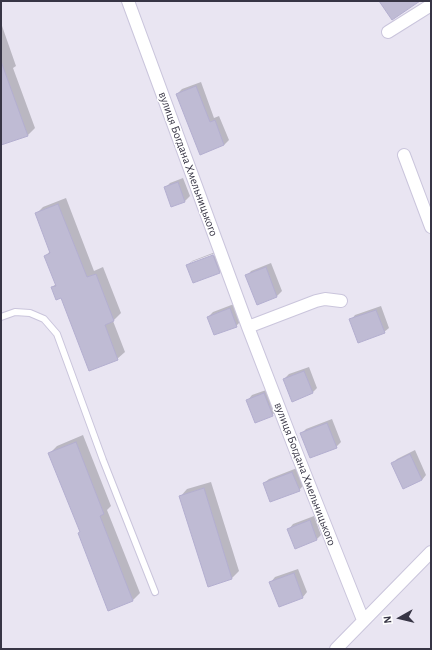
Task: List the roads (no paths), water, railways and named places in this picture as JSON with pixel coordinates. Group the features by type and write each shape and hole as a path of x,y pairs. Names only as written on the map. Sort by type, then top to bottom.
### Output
{"street":[{"name":"вулиця Богдана Хмельницького","path":"128,1 248,327 363,620"},
{"path":"388,32 431,5"},
{"path":"404,156 431,227"},
{"path":"248,327 316,301 325,299 341,301"},
{"path":"336,649 431,552"}],"lane":[{"path":"1,316 15,312 30,313 44,319 57,334 103,460 155,592"}]}
